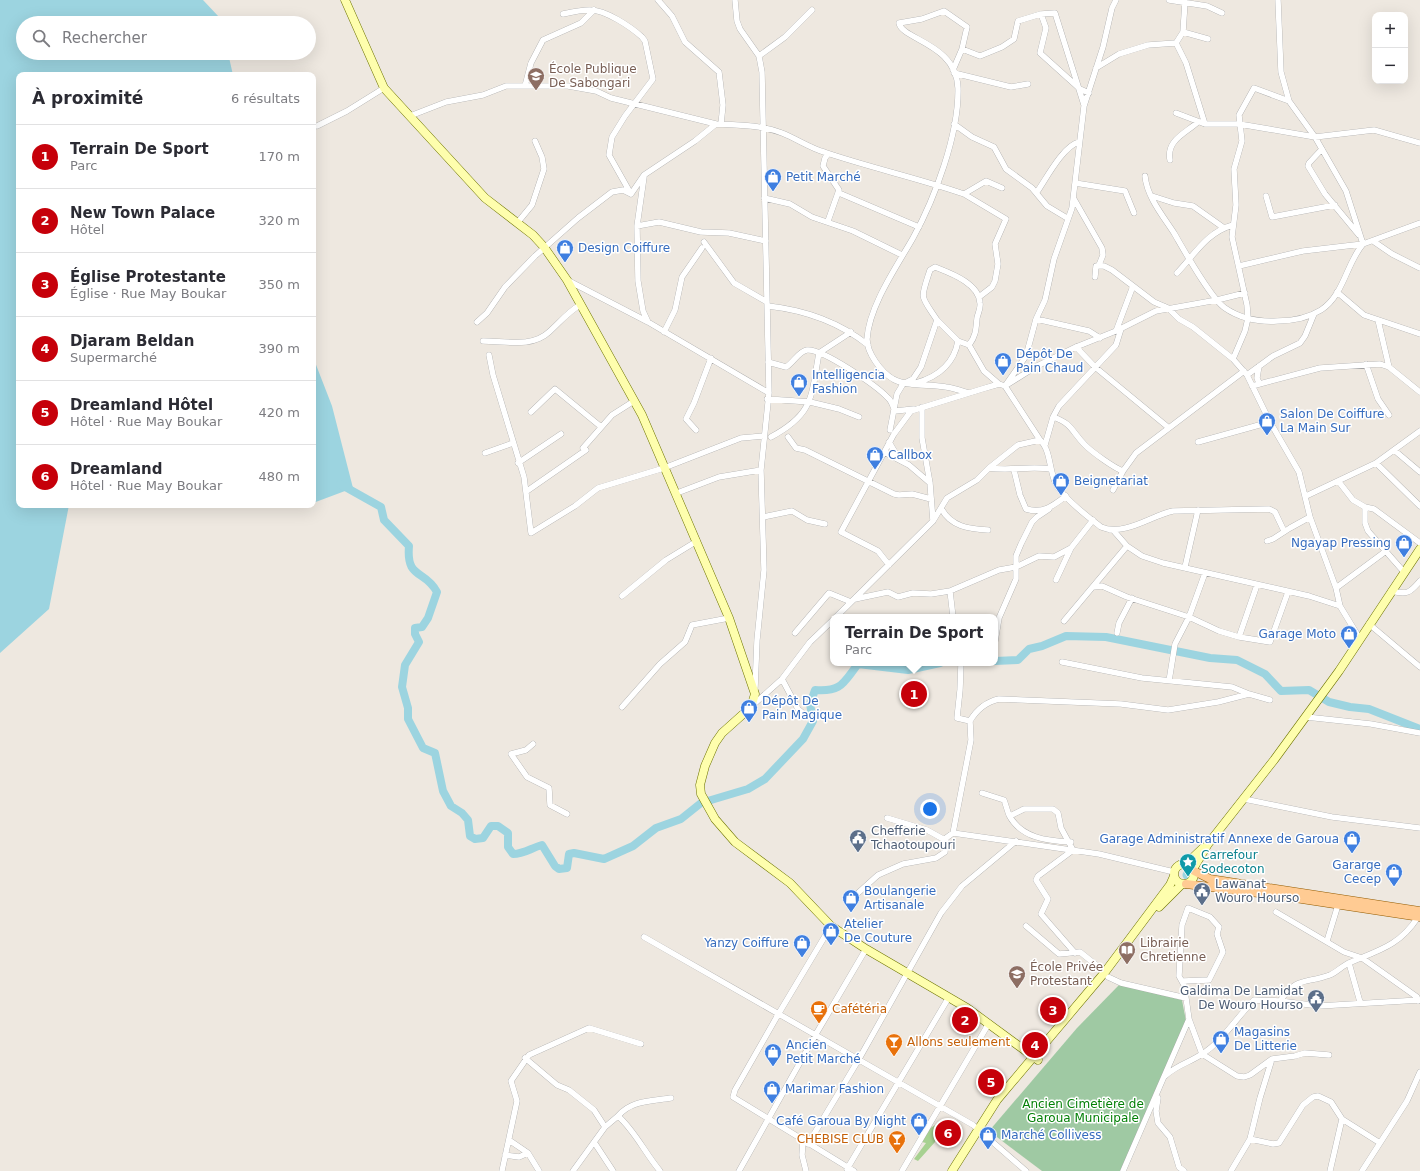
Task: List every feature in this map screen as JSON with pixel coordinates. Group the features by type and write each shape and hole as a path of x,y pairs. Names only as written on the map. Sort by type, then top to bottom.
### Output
{"main road":[{"path":"1194,870 1210,879 1419,915"},
{"path":"1184,884 1419,915"}],"street":[{"path":"345,0 384,88 491,204 518,222 544,247 567,280 634,401 677,493 729,618 755,691"},
{"path":"631,194 644,175 719,124 723,105 719,72 685,42 672,16 658,0"},
{"path":"735,0 736,21 759,56 762,72 764,198 768,304 767,422 764,436 761,470 764,589 757,640 753,704"},
{"path":"1002,385 1026,356 1036,320 1044,300 1054,259 1074,199 1084,106 1103,47 1112,8 1116,0"},
{"path":"1169,0 1207,6 1222,13"},
{"path":"1278,0 1281,72 1289,101 1315,138 1346,191 1363,244"},
{"path":"1096,68 1110,58 1124,52 1148,45 1166,45 1176,43 1183,32 1185,2"},
{"path":"562,14 576,10 594,10 619,20 639,34 645,41 653,79 625,116 612,137 609,155 631,194"},
{"path":"525,86 531,63 543,40 581,23 594,10"},
{"path":"759,56 785,37 812,10"},
{"path":"953,72 962,49 967,27 944,11 922,19 898,23 904,31 939,51 953,72 958,88 954,124 937,184 919,226 881,295 868,334 868,345 872,356 879,366 892,378 903,384 947,387 969,394"},
{"path":"962,49 980,56 1002,47 1014,39 1018,22 1040,14 1055,13 1080,88 1084,106"},
{"path":"1040,14 1046,28 1040,53 1080,88 1089,93"},
{"path":"1183,32 1208,39"},
{"path":"1176,43 1186,63 1205,124"},
{"path":"953,72 1011,87 1028,84"},
{"path":"410,116 446,102 483,95 506,86 568,86 719,124 763,127 783,134 828,154 902,176 937,184 964,194 1006,219 995,244 998,264 995,281 992,287 979,297"},
{"path":"316,126 347,111 384,88"},
{"path":"1233,359 1245,331 1248,318 1245,293 1232,237 1236,205 1234,169 1242,141 1239,115 1254,88 1289,101"},
{"path":"1176,113 1205,124 1239,124 1315,138 1374,130 1420,143"},
{"path":"1170,160 1169,151 1172,143 1198,122"},
{"path":"954,124 972,136 994,147 1006,169 1037,192 1047,206 1067,218"},
{"path":"518,222 532,205 544,170 542,157 535,141"},
{"path":"1037,192 1066,151 1075,143 1080,142"},
{"path":"1322,150 1309,163 1308,166 1335,205 1359,235"},
{"path":"828,154 825,158 823,166 838,188 839,192 828,222"},
{"path":"644,175 637,226 638,280 644,311 648,322"},
{"path":"1145,176 1146,183 1152,196 1189,260 1217,300 1226,308 1257,322 1287,321 1314,314 1328,304 1337,292 1352,259 1363,244"},
{"path":"964,194 986,181 1002,188"},
{"path":"1076,183 1125,191 1134,213"},
{"path":"476,322 487,312 505,287 544,247 612,192 623,190 631,194"},
{"path":"839,192 919,226"},
{"path":"1152,196 1174,203 1193,206 1224,228"},
{"path":"1266,196 1272,217 1335,205"},
{"path":"764,198 790,204 812,217 853,231 902,255"},
{"path":"1074,199 1102,248 1103,254 1099,265 1096,266 1095,277"},
{"path":"637,226 660,222 701,232 729,233 766,241"},
{"path":"1239,266 1303,251 1349,247 1363,244 1420,223"},
{"path":"1177,273 1204,241 1217,230 1233,225"},
{"path":"1373,241 1392,254 1420,268"},
{"path":"704,242 734,283 768,304 808,313 851,332 868,345"},
{"path":"1349,247 1352,259"},
{"path":"664,332 676,310 682,277 702,248"},
{"path":"1099,265 1112,270 1154,302 1168,308 1179,319 1193,327 1233,359 1246,373 1270,422 1297,468 1306,496 1310,517 1336,588 1340,606 1360,639"},
{"path":"969,345 974,339 976,330 980,303 979,297 963,279 932,268 922,293 922,299 937,320 958,341 969,345 984,371 1002,385 1042,443 1056,485 1066,496 1101,527 1113,530 1127,546 1142,556 1163,563 1309,596 1340,606"},
{"path":"567,280 648,322 711,358 768,396 810,402 839,409 859,417"},
{"path":"1042,443 1053,417 1062,402 1116,345 1118,330 1133,286"},
{"path":"1337,292 1364,315 1420,334"},
{"path":"895,411 915,409 1002,385 1076,347 1118,330 1156,311 1217,300 1245,293"},
{"path":"483,341 534,341 549,332 566,315 580,305"},
{"path":"1113,490 1123,471 1136,453 1246,373 1273,356 1300,343 1305,336 1314,314"},
{"path":"890,430 895,411 897,394 903,384 913,379 921,367 937,320"},
{"path":"1036,320 1089,331 1100,338"},
{"path":"1378,320 1389,366"},
{"path":"771,437 793,424 810,402 819,353 851,332"},
{"path":"914,384 931,378 944,368 954,356 958,341"},
{"path":"1076,347 1095,367 1169,428"},
{"path":"768,362 786,367 804,350 819,353 862,378 890,399 895,411"},
{"path":"489,355 493,375 527,491 531,533 575,506 595,489 664,468 741,438 764,436"},
{"path":"696,430 686,419 694,403 711,358"},
{"path":"1366,364 1378,399 1389,415"},
{"path":"1252,386 1320,368 1366,364 1389,366 1420,392"},
{"path":"1259,366 1257,378 1259,383"},
{"path":"531,412 555,389 600,426"},
{"path":"527,491 549,477 584,449 600,426 612,415 634,401"},
{"path":"922,407 922,438 930,483 933,521"},
{"path":"889,565 878,551 841,532 889,442 906,416 915,409"},
{"path":"1053,417 1067,423 1090,450 1105,459 1113,468 1123,471"},
{"path":"1198,442 1270,422"},
{"path":"1306,496 1339,482 1376,463 1420,431"},
{"path":"518,463 561,434"},
{"path":"788,437 796,448 805,450 899,495 909,493 931,499"},
{"path":"889,442 899,459"},
{"path":"485,453 513,443"},
{"path":"839,614 933,521 947,498 977,480 989,468 1018,445 1042,443"},
{"path":"1394,450 1420,472"},
{"path":"884,452 899,459 930,483"},
{"path":"1376,463 1420,506"},
{"path":"989,468 1014,470 1036,467 1050,469"},
{"path":"677,493 719,477 761,470"},
{"path":"1014,470 1024,508 1038,511 1049,509"},
{"path":"1339,482 1353,500 1365,508 1374,509 1420,543"},
{"path":"998,624 999,618 1016,579 1016,556 1028,528 1037,517 1066,496"},
{"path":"941,508 948,518 961,526 988,530"},
{"path":"1365,508 1366,527 1404,572"},
{"path":"1110,530 1147,522 1158,514 1166,512 1198,510 1273,510 1284,531"},
{"path":"1185,567 1198,510"},
{"path":"763,517 792,511 807,520 825,524"},
{"path":"1267,541 1310,517"},
{"path":"1056,580 1071,548 1093,520"},
{"path":"622,596 666,560 696,541"},
{"path":"1064,621 1127,546"},
{"path":"795,633 829,593 853,601 888,592 899,597 913,593 931,594 950,591 999,570 1016,567 1038,556 1054,557 1071,548"},
{"path":"1336,588 1386,551"},
{"path":"1106,974 1170,884 1179,866 1186,864 1208,844 1306,717 1404,572 1419,553"},
{"path":"1169,681 1175,644 1189,617 1205,573"},
{"path":"1239,637 1257,585"},
{"path":"1391,592 1405,594 1419,585"},
{"path":"1093,587 1102,586 1132,598 1189,617 1219,631 1239,637 1270,642 1288,592"},
{"path":"950,591 953,614"},
{"path":"998,615 1009,598"},
{"path":"1117,633 1118,623 1132,598"},
{"path":"622,706 660,664 685,642 692,625 729,618"},
{"path":"830,623 810,642 782,679 722,733 709,754 700,785 704,801 720,825 735,842 790,883 832,926 866,949 949,997 989,1023 1036,1058"},
{"path":"1369,624 1420,667"},
{"path":"1062,662 1169,681 1203,683 1232,687 1270,700"},
{"path":"961,666 957,718 970,721"},
{"path":"782,679 798,709 804,714"},
{"path":"848,902 871,879 881,873 903,864 940,857 945,852 945,840 953,833 970,740 970,721 975,713 988,702 999,699 1121,704 1168,710 1218,702 1249,694"},
{"path":"1306,717 1371,724 1420,733"},
{"path":"533,744 526,750 511,754 527,777 549,788 550,804 567,814"},
{"path":"982,793 1004,800 1010,816 1021,830 1028,835 1041,839 1070,842"},
{"path":"1244,799 1332,818 1420,828"},
{"path":"1010,816 1024,809 1053,809 1058,813 1061,828 1073,850"},
{"path":"887,818 927,830 945,840"},
{"path":"953,833 1073,850 1174,874"},
{"path":"806,1171 802,1155 805,1142 859,1059 941,913 953,896 967,881 1016,841"},
{"path":"958,1171 998,1100 1036,1058 1157,910 1184,884 1193,880 1194,870 1208,844"},
{"path":"1073,850 1038,876 1036,880 1048,899 1041,914 1075,952"},
{"path":"1186,864 1194,870"},
{"path":"1174,874 1177,881 1184,884"},
{"path":"1327,941 1338,905"},
{"path":"1183,981 1209,980 1223,952 1217,934 1219,927 1210,917 1188,908 1184,913 1182,925 1179,976 1183,981 1190,1019 1202,1054 1237,1076 1244,1077 1250,1075 1272,1059 1296,1056 1305,1053 1329,1055"},
{"path":"1276,912 1344,952 1362,958 1417,997 1419,1001"},
{"path":"1280,1001 1288,989 1294,985 1329,975 1349,963 1393,944 1404,936 1419,915"},
{"path":"832,926 779,1013 733,1094 733,1097 850,1170 949,997"},
{"path":"1026,926 1055,952 1064,954 1079,952 1085,954 1106,974 1121,982 1186,998"},
{"path":"644,937 900,1082 980,1130 1026,1171"},
{"path":"740,1169 866,949"},
{"path":"1349,963 1360,1002"},
{"path":"1165,1076 1178,1065 1202,1054 1213,1045 1254,1000 1280,1001 1319,1006 1360,1002 1419,1001"},
{"path":"1123,1171 1190,1019"},
{"path":"902,1171 939,1105 989,1023"},
{"path":"502,1171 517,1102 511,1081 525,1058 589,1028 640,1044"},
{"path":"525,1058 557,1085 569,1090 594,1110 605,1128"},
{"path":"1231,1171 1250,1139 1260,1098 1272,1059"},
{"path":"1362,1171 1407,1101 1420,1072"},
{"path":"1160,1089 1156,1111 1158,1123 1170,1137 1179,1167 1184,1171"},
{"path":"1250,1139 1279,1144 1303,1105 1313,1097 1318,1096 1331,1102 1342,1119 1380,1143"},
{"path":"573,1171 605,1128 626,1108 632,1104 671,1098"},
{"path":"618,1116 631,1129 646,1154 660,1171"},
{"path":"1330,1171 1342,1119"},
{"path":"952,1171 980,1130"},
{"path":"509,1140 528,1153 539,1171"},
{"path":"594,1142 613,1171"},
{"path":"505,1155 519,1157 528,1153"}],"green space":[{"name":"Ancien Cimetière de Garoua Municipale","path":"1119,985 1182,1000 1186,1021 1121,1171 1042,1171 989,1131 1077,1028"},
{"path":"942,1121 944,1127 939,1137 935,1139 935,1142 918,1161 914,1159 926,1143 922,1142 927,1130"}],"water":[{"path":"0,0 203,0 218,16 16,16 16,60 230,60 232,72 16,72 16,508 68,508 49,609 0,653"},
{"path":"316,365 332,406 353,488 316,502"},
{"path":"1187,870 1192,875 1187,880 1182,875"}],"waterway":[{"path":"340,484 381,507 384,520 409,546 410,564 413,569 427,580 437,592 428,618 422,627 415,628 415,634 419,642 405,665 402,687 408,708 408,719 423,748 435,753 443,791 451,806 462,813 468,820 470,836 475,839 483,838 491,826 498,826 508,833 508,847 513,854 524,852 542,845 555,866 559,869 567,868 569,854 574,853 604,859 633,846 656,828 681,819 701,803 748,789 765,779 803,739 813,721 810,704 815,690 837,688 845,681 856,666"},
{"path":"998,661 1018,660 1029,649 1042,646 1066,636 1106,637 1210,658 1237,660 1265,674 1281,691 1309,690 1329,702 1350,707 1369,709 1420,729"},
{"path":"875,666 908,670 926,666"}],"place":[{"name":"École Publique De Sabongari","path":"536,91"},
{"name":"Petit Marché","path":"773,192"},
{"name":"Design Coiffure","path":"565,263"},
{"name":"Dépôt De Pain Chaud","path":"1003,376"},
{"name":"Intelligencia Fashion","path":"799,397"},
{"name":"Salon De Coiffure La Main Sur","path":"1267,436"},
{"name":"Callbox","path":"875,470"},
{"name":"Beignetariat","path":"1061,496"},
{"name":"Ngayap Pressing","path":"1404,558"},
{"name":"Garage Moto","path":"1349,649"},
{"name":"Terrain De Sport","path":"914,694"},
{"name":"Dépôt De Pain Magique","path":"749,723"},
{"name":"Chefferie Tchaotoupouri","path":"858,853"},
{"name":"Garage Administratif Annexe de Garoua","path":"1352,854"},
{"name":"Carrefour Sodecoton","path":"1188,877"},
{"name":"Gararge Cecep","path":"1394,887"},
{"name":"Lawanat Wouro Hourso","path":"1202,906"},
{"name":"Boulangerie Artisanale","path":"851,913"},
{"name":"Atelier De Couture","path":"831,946"},
{"name":"Yanzy Coiffure","path":"802,958"},
{"name":"Librairie Chretienne","path":"1127,965"},
{"name":"École Privée Protestant","path":"1017,989"},
{"name":"Église Protestante","path":"1053,1010"},
{"name":"Galdima De Lamidat De Wouro Hourso","path":"1316,1013"},
{"name":"New Town Palace","path":"965,1020"},
{"name":"Cafétéria","path":"819,1024"},
{"name":"Djaram Beldan","path":"1035,1045"},
{"name":"Magasins De Litterie","path":"1221,1054"},
{"name":"Allons seulement","path":"894,1057"},
{"name":"Ancien Petit Marché","path":"773,1067"},
{"name":"Dreamland Hôtel","path":"991,1082"},
{"name":"Marimar Fashion","path":"772,1104"},
{"name":"Dreamland","path":"948,1133"},
{"name":"Café Garoua By Night","path":"919,1136"},
{"name":"Marché Collivess","path":"988,1150"},
{"name":"CHEBISE CLUB","path":"897,1154"}]}
